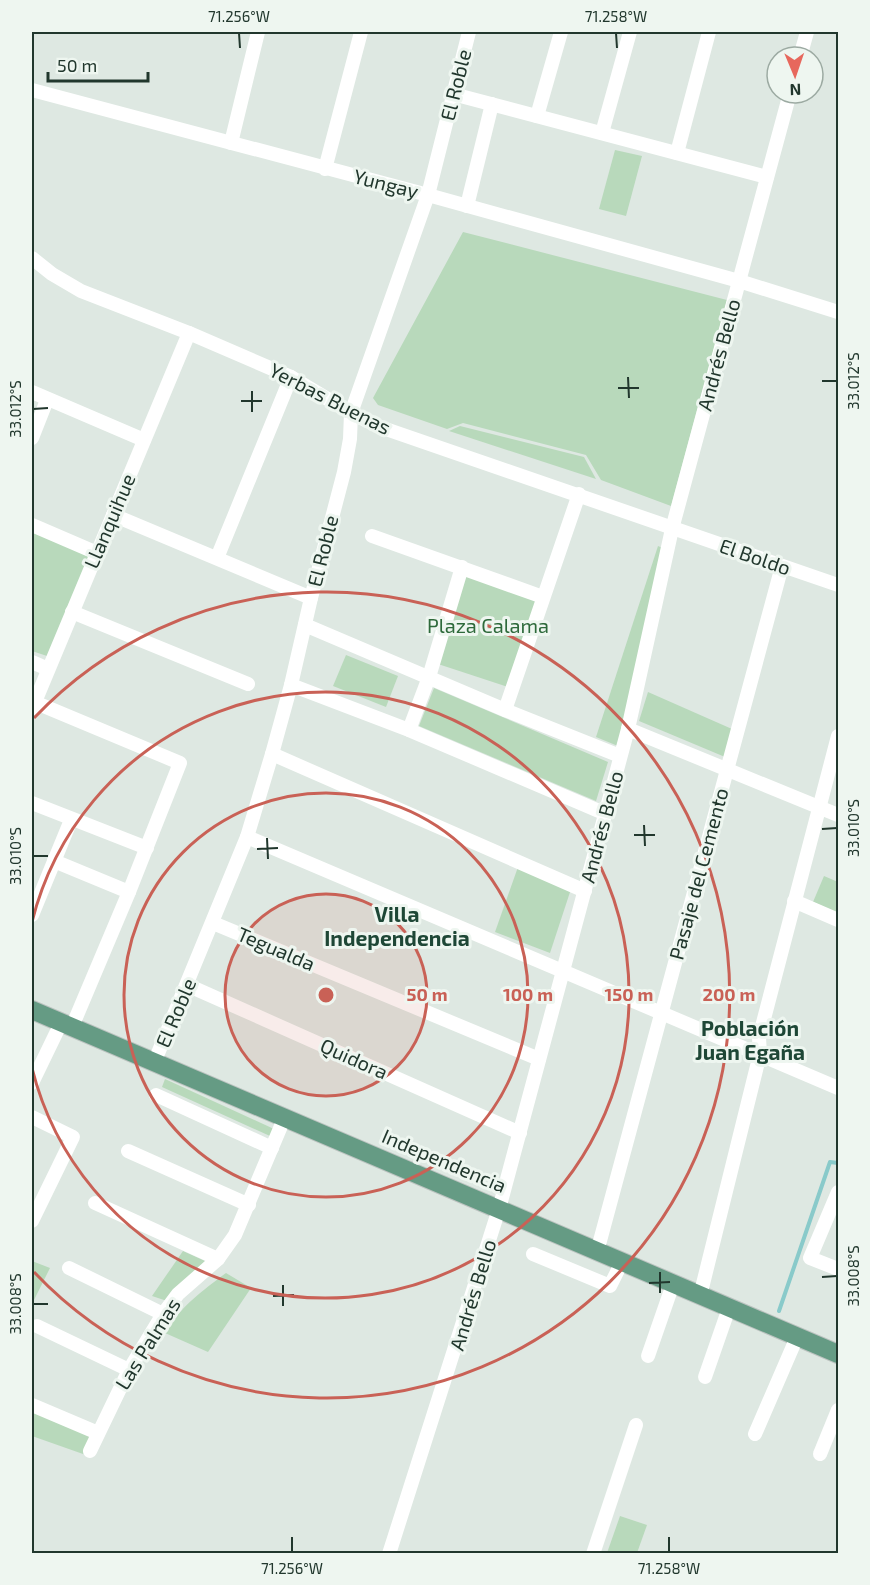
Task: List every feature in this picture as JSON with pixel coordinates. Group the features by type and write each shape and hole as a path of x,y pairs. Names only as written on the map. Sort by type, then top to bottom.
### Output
{"main road":[{"name":"Independencia","path":"32,1010 838,1354"}],"street":[{"path":"231,143 258,32"},
{"path":"325,169 361,32"},
{"name":"El Roble","path":"154,1063 247,837 291,685 344,471 350,439 351,413 428,195 469,32"},
{"path":"537,116 561,32"},
{"path":"602,133 630,32"},
{"path":"677,153 709,32"},
{"name":"Yungay","path":"32,90 428,195 739,281 838,312"},
{"path":"453,94 767,177"},
{"name":"El Roble","path":"467,206 492,104"},
{"name":"Andrés Bello","path":"389,1554 456,1349 520,1133 628,729 672,529 787,105"},
{"name":"Yerbas Buenas","path":"32,258 52,274 81,291 189,333 291,377 351,413 380,427 579,494 672,529"},
{"name":"Llanquihue","path":"33,706 189,333"},
{"path":"217,558 291,377"},
{"path":"32,392 144,440"},
{"path":"32,438 47,400"},
{"path":"505,710 579,494"},
{"path":"113,515 311,598"},
{"path":"32,525 97,553"},
{"name":"El Boldo","path":"672,529 838,585"},
{"path":"372,536 543,597"},
{"name":"Pasaje del Cemento","path":"597,1252 782,566"},
{"path":"409,730 429,677 462,567"},
{"path":"72,612 248,684"},
{"path":"305,625 620,756"},
{"path":"32,662 48,669"},
{"path":"291,685 409,730 606,814"},
{"path":"32,1083 66,1025 129,892 180,763 33,706"},
{"path":"628,729 838,815"},
{"path":"700,1296 760,1054 759,1038 838,736"},
{"path":"272,754 585,891"},
{"path":"32,803 70,820 147,848"},
{"path":"32,915 70,820"},
{"path":"247,837 838,1088"},
{"path":"54,861 129,892"},
{"path":"794,901 838,920"},
{"name":"Tegualda","path":"213,923 540,1059"},
{"name":"Quidora","path":"187,985 520,1133"},
{"path":"156,1095 272,1148"},
{"path":"32,1117 73,1137 32,1221"},
{"name":"Las Palmas","path":"90,1451 129,1370 162,1314 178,1294 218,1259 235,1235 285,1119"},
{"path":"128,1151 249,1205"},
{"path":"838,1192 810,1258 838,1269"},
{"path":"95,1203 218,1259"},
{"path":"533,1254 610,1286 622,1262"},
{"path":"69,1268 162,1314"},
{"path":"648,1356 673,1284"},
{"path":"705,1377 729,1308"},
{"path":"37,1326 129,1370"},
{"path":"755,1434 797,1337"},
{"path":"32,1405 98,1433"},
{"path":"820,1454 838,1410"},
{"path":"593,1554 636,1425"}],"green space":[{"path":"615,150 642,156 626,216 599,209"},
{"path":"463,232 727,300 671,506 601,480 586,455 463,423 447,429 378,405 373,398"},
{"path":"460,426 584,457 596,479 449,431"},
{"path":"32,532 96,559 53,658 32,651"},
{"path":"658,546 667,550 618,746 596,737"},
{"name":"Plaza Calama","path":"465,574 537,599 508,687 438,664"},
{"path":"346,655 398,676 386,707 333,686"},
{"path":"434,688 608,762 596,801 419,726"},
{"path":"648,692 732,729 725,757 639,721"},
{"path":"518,867 571,889 550,953 495,932"},
{"path":"824,876 838,882 838,913 813,902"},
{"path":"165,1079 274,1129 270,1136 162,1087"},
{"path":"183,1251 205,1261 167,1301 152,1296"},
{"path":"32,1261 50,1268 32,1304"},
{"path":"226,1273 251,1288 208,1352 165,1333 185,1307"},
{"path":"32,1407 92,1433 90,1446 83,1454 32,1436"},
{"path":"620,1516 647,1525 637,1553 607,1553"}],"waterway":[{"path":"779,1311 830,1162 838,1163"}],"district":[{"name":"Villa Independencia","path":"397,927"},
{"name":"Población Juan Egaña","path":"750,1041"}]}
